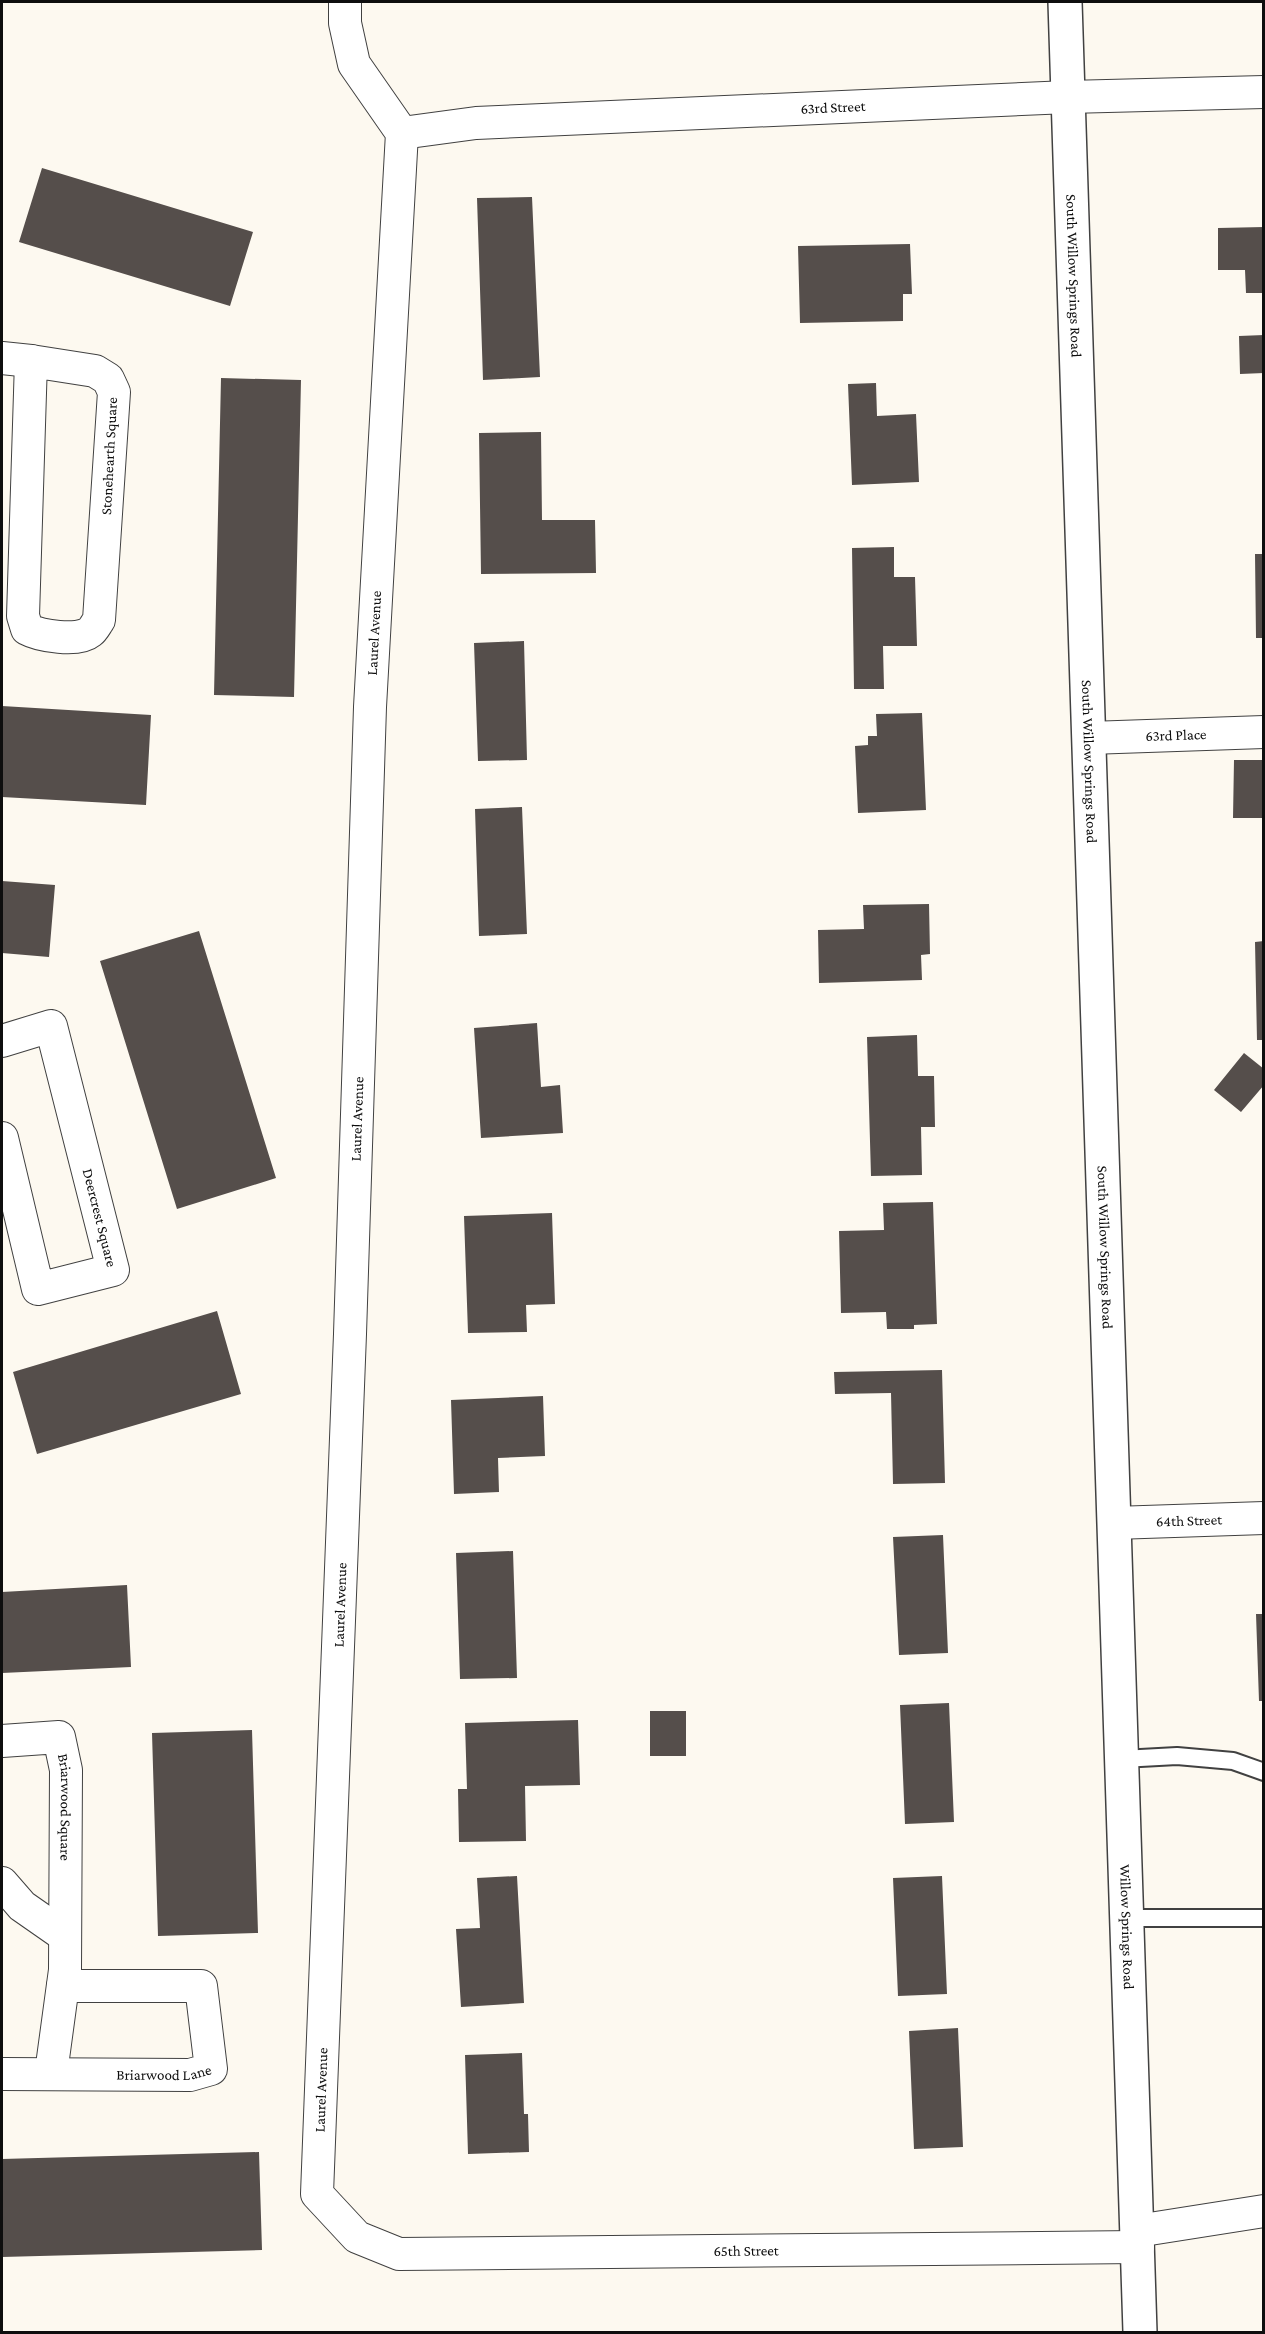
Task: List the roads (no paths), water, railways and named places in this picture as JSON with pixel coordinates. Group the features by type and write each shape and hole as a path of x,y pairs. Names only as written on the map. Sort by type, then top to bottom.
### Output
{"street":[{"path":"345,2 345,23 354,64 402,133"},
{"name":"South Willow Springs Road","path":"1065,2 1114,1523"},
{"name":"63rd Street","path":"402,133 476,123 1068,97 1263,92"},
{"name":"Laurel Avenue","path":"357,2237 317,2194 350,1322 370,707 402,133"},
{"name":"Stonehearth Square","path":"16,360 95,370 108,379 114,392 99,620 90,632 80,637 38,635 27,629 23,616 16,360"},
{"name":"63rd Place","path":"1089,738 1263,732"},
{"name":"Deercrest Square","path":"2,1041 51,1026 113,1270 38,1289 2,1138"},
{"name":"64th Street","path":"1114,1523 1263,1518"},
{"name":"Willow Springs Road","path":"1114,1523 1140,2332"},
{"name":"Briarwood Square","path":"2,1741 59,1737 66,1770 63,1986 51,2073"},
{"path":"2,1883 22,1906 65,1936"},
{"name":"Briarwood Lane","path":"2,2074 190,2075 211,2069 201,1986 63,1986"},
{"name":"65th Street","path":"357,2237 399,2254 1138,2239 1263,2211"}],"lane":[{"path":"1122,1759 1177,1756 1233,1761 1263,1772"},
{"path":"1127,1918 1263,1918"}]}
